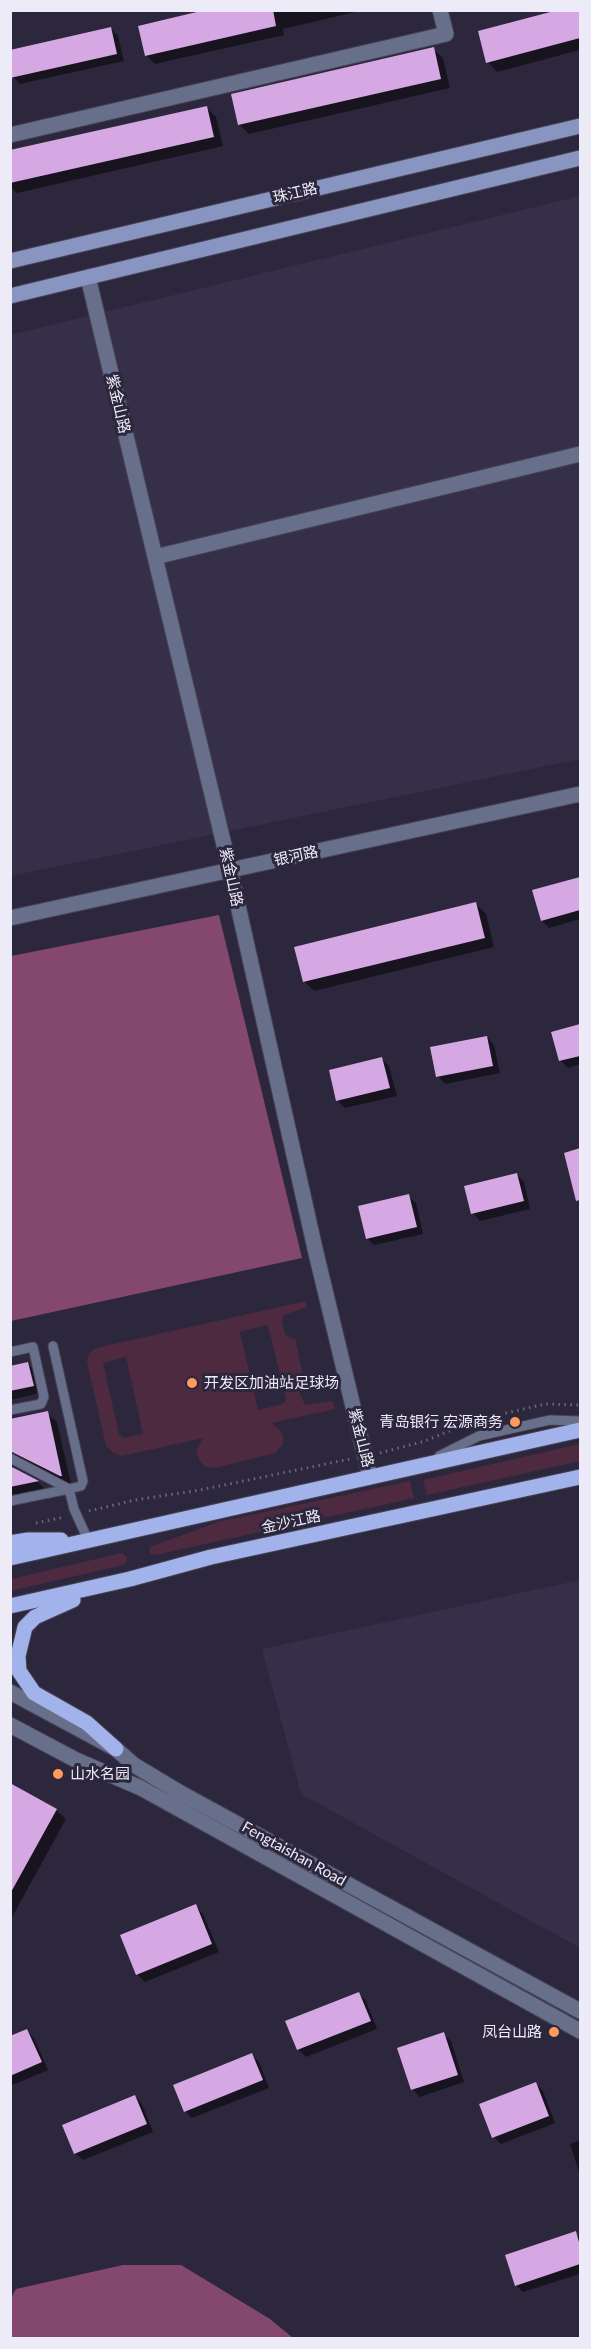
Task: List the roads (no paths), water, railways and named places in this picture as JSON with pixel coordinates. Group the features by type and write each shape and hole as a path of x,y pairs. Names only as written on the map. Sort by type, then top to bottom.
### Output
{"main road":[{"name":"珠江路","path":"10,261 580,126"},
{"path":"10,296 580,158"},
{"name":"金沙江路","path":"10,1557 580,1430"},
{"name":"金沙江路","path":"10,1606 130,1579 212,1557 580,1477"},
{"path":"10,1543 28,1540 88,1540"},
{"path":"116,1749 87,1723 34,1693 19,1671 18,1656 25,1627 35,1617 55,1607 130,1579"}],"street":[{"path":"10,135 446,34 440,10"},
{"name":"紫金山路","path":"88,277 230,870 370,1477"},
{"path":"155,557 580,454"},
{"name":"银河路","path":"10,918 580,794"},
{"name":"Fengtaishan Road","path":"10,1692 116,1749 134,1765 179,1792 580,2011"},
{"name":"Fengtaishan Road","path":"10,1725 76,1760 141,1788 580,2031"}],"lane":[{"path":"10,1501 81,1486 83,1481 52,1346"},
{"path":"10,1352 33,1347 44,1397 41,1404 10,1410"},
{"path":"422,1465 479,1436 550,1420 580,1420"},
{"path":"10,1458 69,1489 76,1514 88,1540"}],"place":[{"name":"开发区加油站足球场","path":"192,1383"},
{"name":"青岛银行 宏源商务","path":"515,1422"},
{"name":"山水名园","path":"58,1774"},
{"name":"凤台山路","path":"554,2032"}]}
